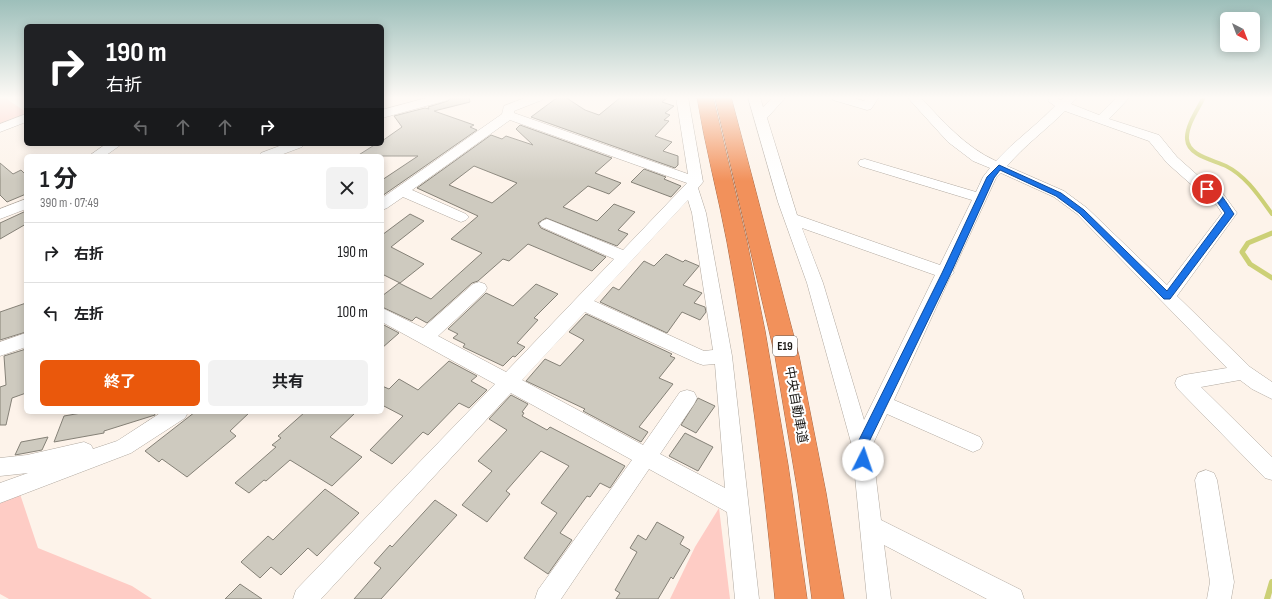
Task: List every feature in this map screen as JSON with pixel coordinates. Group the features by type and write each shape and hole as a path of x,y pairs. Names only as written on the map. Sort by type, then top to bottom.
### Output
{"highway":[{"name":"E19","path":"711,125 736,238 758,351 782,509 791,599"},
{"name":"中央自動車道","path":"730,125 787,356 812,493 828,599"}],"street":[{"path":"384,204 494,125"},
{"path":"535,125 693,184"},
{"path":"686,125 693,184 723,356 747,599"},
{"path":"762,125 785,202 815,283 862,446 879,599"},
{"path":"940,125 953,139 978,158 1059,194 1082,211 1243,372 1259,384 1272,391"},
{"path":"862,446 946,273 990,177 1017,146 1044,125"},
{"path":"1116,125 1154,138 1172,160 1199,184 1216,194 1230,214 1167,297"},
{"path":"99,154 112,146"},
{"path":"271,154 293,146"},
{"path":"864,163 980,198"},
{"path":"305,599 693,184"},
{"path":"402,191 462,217"},
{"path":"0,214 24,205"},
{"path":"792,219 946,273"},
{"path":"547,224 624,258"},
{"path":"425,337 479,288"},
{"path":"582,303 703,358 723,356"},
{"path":"384,315 739,507"},
{"path":"0,349 24,341"},
{"path":"1243,372 1184,383 1272,471"},
{"path":"548,599 687,398"},
{"path":"883,404 972,443"},
{"path":"0,493 124,447 175,414"},
{"path":"0,467 28,464 94,449 124,447"},
{"path":"1206,480 1222,582 1219,599"},
{"path":"871,526 1012,599"}],"shaded area":[{"path":"19,491 38,548 132,586 152,599 9,599 0,594 0,499"},
{"path":"719,508 730,599 670,599 695,547"}],"building":[{"path":"401,125 474,125 470,127 477,130 384,195 384,179 418,156 360,154 373,146 384,146 384,140 402,127"},
{"path":"520,125 612,158 595,173 621,183 609,194 588,186 563,207 597,221 614,204 635,212 618,230 628,234 617,246 546,218 538,223 541,228 606,257 592,271 528,244 509,261 503,259 478,281 472,283 427,323 416,317 412,321 384,308 384,294 399,283 431,299 482,253 451,239 478,216 417,188 491,135 502,139 506,136 533,145 516,129","holes":["474,166 517,183 492,203 449,185"]},
{"path":"553,125 665,125 655,136 672,142 663,151 678,156 678,165 675,168"},
{"path":"0,163 13,174 21,170 24,173 24,195 7,202 0,195"},
{"path":"644,169 666,177 664,179 681,186 671,197 631,182"},
{"path":"24,212 24,225 0,239 0,223"},
{"path":"410,214 424,221 391,247 424,264 400,283 384,275 384,234"},
{"path":"666,254 683,262 685,260 699,266 683,285 702,293 694,303 705,307 706,312 700,320 682,312 667,333 600,302 613,287 619,290 644,261 654,266"},
{"path":"536,284 558,294 534,318 538,320 517,343 525,347 503,366 463,347 465,344 453,338 458,334 448,329 486,293 513,306"},
{"path":"24,304 24,333 0,340 0,312"},
{"path":"586,314 672,354 670,356 675,358 659,378 673,384 639,427 648,432 641,442 583,411 585,409 526,381 545,359 560,366 584,340 569,332"},
{"path":"384,325 399,333 384,346"},
{"path":"24,350 24,394 12,398 6,425 0,425 0,387 6,385 4,356"},
{"path":"449,361 477,376 471,381 487,390 469,408 459,403 428,435 423,432 392,464 370,450 403,416 384,406 384,387 389,389 399,379 418,390"},
{"path":"511,395 528,404 522,412 524,413 522,416 547,430 550,427 625,466 610,488 600,483 590,497 587,496 560,533 572,540 548,574 524,558 557,513 541,503 569,466 541,451 506,491 510,494 487,522 462,505 492,471 478,461 507,430 489,419"},
{"path":"698,398 715,406 696,433 681,425"},
{"path":"76,414 155,415 104,431 104,433 54,442 64,416"},
{"path":"192,414 248,414 230,431 236,436 187,477 162,459 159,462 145,451"},
{"path":"303,414 354,414 330,437 362,457 332,486 290,460 266,481 264,480 249,493 235,483 276,447 272,445 281,438 278,436"},
{"path":"685,433 713,447 698,471 669,456"},
{"path":"48,437 42,450 15,455 21,442"},
{"path":"325,489 359,513 317,556 308,548 281,575 271,567 260,578 241,562 268,536 273,540"},
{"path":"435,500 457,515 381,599 354,599 381,568 374,563 390,545 392,547"},
{"path":"657,522 684,537 680,544 690,550 673,579 671,577 658,599 616,599 620,593 615,590 637,552 630,548 638,535 646,540"},
{"path":"240,584 262,599 225,599"}],"waterway":[{"path":"1190,125 1187,139 1188,145 1192,150 1202,157 1226,166 1240,175 1252,187 1272,214"},
{"path":"1272,233 1248,243 1242,252 1250,264 1272,278"},
{"path":"1267,599 1272,582"}],"route":[{"path":"863,460 862,446 946,273 990,177 999,167 1059,194 1082,211 1167,297 1230,214 1216,194 1207,189"}]}
